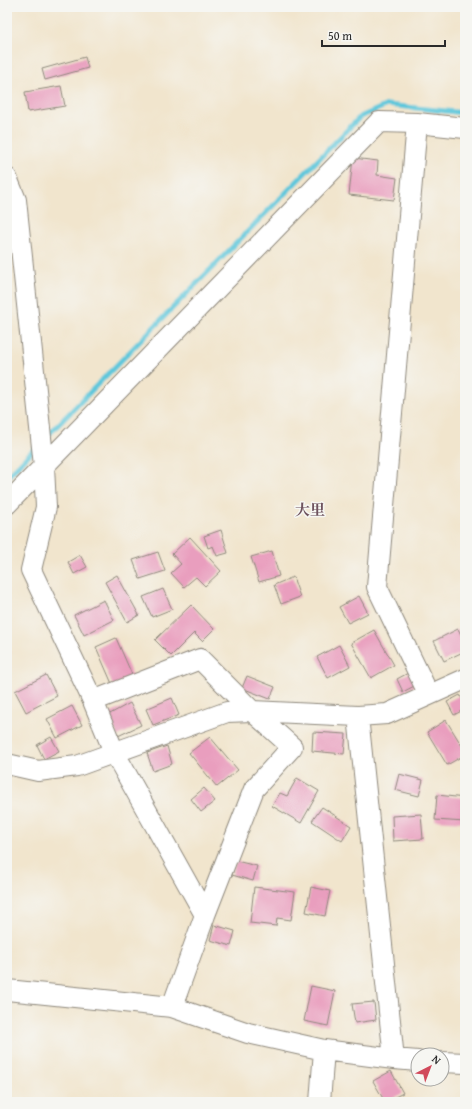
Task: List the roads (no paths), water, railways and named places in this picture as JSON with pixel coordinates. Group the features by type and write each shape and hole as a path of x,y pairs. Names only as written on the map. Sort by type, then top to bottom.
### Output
{"street":[{"path":"7,504 379,122 417,123 465,128"},
{"path":"417,123 377,587 429,695"},
{"path":"7,178 16,200 44,466 46,507 31,570 93,701 114,752 205,915"},
{"path":"93,701 200,659 252,711 292,747 254,788 205,915 172,1007"},
{"path":"7,764 38,771 77,766 226,712 252,711 358,716 387,714 465,679"},
{"path":"358,716 394,1059"},
{"path":"7,990 172,1007 248,1033 324,1050 410,1060"},
{"path":"320,1102 324,1050"},
{"path":"450,1063 465,1064"}],"waterway":[{"path":"47,436 360,117 387,105 465,113"},
{"path":"7,477 37,446"}],"district":[{"name":"大里","path":"310,510"}]}
